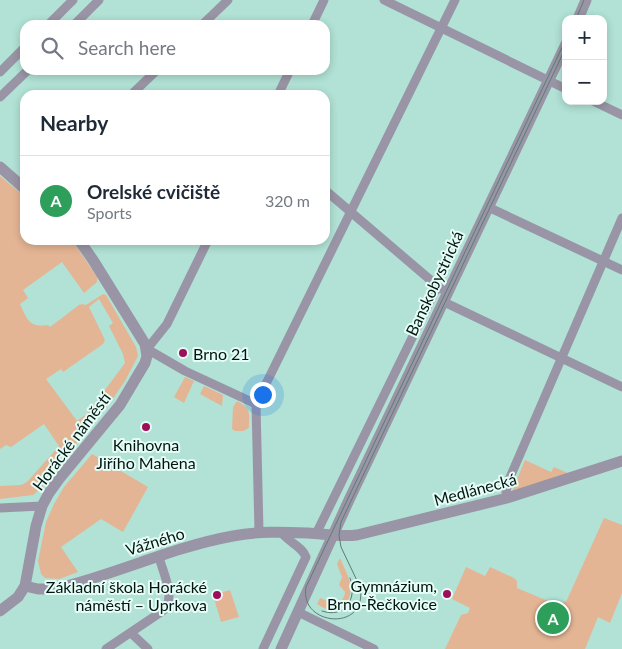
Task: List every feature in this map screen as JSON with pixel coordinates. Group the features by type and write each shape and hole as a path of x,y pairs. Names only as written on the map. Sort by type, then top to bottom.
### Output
{"street":[{"path":"53,20 74,0"},
{"path":"79,20 99,0"},
{"path":"207,20 228,0"},
{"path":"314,20 324,0"},
{"path":"384,0 562,87"},
{"path":"259,532 256,404 455,0"},
{"path":"580,15 586,0"},
{"path":"0,72 20,52"},
{"name":"Banskobystrická","path":"281,649 562,52"},
{"path":"0,98 23,75"},
{"path":"136,90 152,75"},
{"path":"280,90 288,75"},
{"path":"601,105 622,115"},
{"path":"0,167 20,185"},
{"path":"330,194 437,287 446,297 562,358 622,386"},
{"path":"488,207 622,270"},
{"path":"507,498 508,482 622,218"},
{"path":"83,245 98,267 147,349 185,371 256,404"},
{"path":"147,349 167,324 206,245"},
{"name":"Banskobystrická","path":"316,534 437,287"},
{"name":"Horácké náměstí","path":"25,586 34,532 42,506 59,479 120,405 145,363 147,349"},
{"name":"Medlánecká","path":"333,536 363,534 507,498 622,461"},
{"path":"0,508 42,506"},
{"name":"Vážného","path":"25,586 38,589 55,589 206,542 259,532 333,536"},
{"path":"263,649 306,557 304,552 285,538 281,532"},
{"path":"106,649 169,605 170,597 159,557"},
{"path":"0,611 18,597 25,586"},
{"path":"298,612 374,649"},
{"path":"130,633 148,649"}],"shaded area":[{"path":"0,176 20,193 20,245 75,245 97,277 97,282 84,293 62,262 23,290 28,298 20,304 27,318 33,324 48,325 50,327 79,305 86,305 103,294 106,295 136,347 138,356 125,381 112,400 80,440 64,453 50,471 42,488 33,495 0,499 0,486 21,485 27,482 59,446 44,424 11,447 6,445 0,449","holes":["99,299 113,323 109,326 123,354 125,363 87,414 77,421 46,379 61,369 63,372 103,344 105,340 89,307"]},
{"path":"185,377 194,381 184,403 174,397"},
{"path":"204,386 223,395 222,406 200,394"},
{"path":"237,401 245,406 249,412 249,428 243,431 232,429 233,407"},
{"path":"92,454 148,487 123,532 101,519 61,547 78,572 59,579 45,578 41,574 38,561 46,522 64,487"},
{"path":"525,460 551,472 554,467 572,475 511,494"},
{"path":"604,518 622,525 622,593 610,623 598,617 585,649 445,649 461,615 468,613 470,608 452,599 466,567 485,576 490,567 514,578 517,581 517,588 562,607"},
{"path":"340,558 350,582 350,594 344,606 333,610 327,609 317,604 320,598 335,604 342,600 345,594 339,585 342,577 337,564"},
{"path":"230,590 239,617 221,622 213,595"}],"tram line":[{"path":"578,15 584,0"},
{"path":"562,47 306,587 307,600 313,610 322,616 334,619 345,617 354,612 360,602 360,587 341,547 339,535 341,522 562,55"},
{"path":"322,611 337,612 348,605 352,593 350,578"}],"place":[{"name":"Brno 21","path":"183,353"},
{"name":"Knihovna Jiřího Mahena","path":"146,427"},
{"name":"Gymnázium, Brno-Řečkovice","path":"447,594"},
{"name":"Základní škola Horácké náměstí – Uprkova","path":"217,595"},
{"name":"Orelské cvičiště","path":"553,618"}]}
